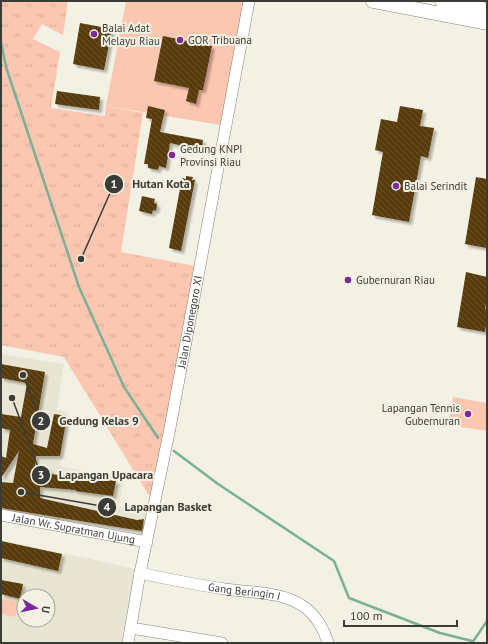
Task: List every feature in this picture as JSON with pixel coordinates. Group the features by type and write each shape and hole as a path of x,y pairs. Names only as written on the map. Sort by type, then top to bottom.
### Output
{"main road":[{"path":"373,1 434,7 487,23"},
{"path":"442,1 487,10"}],"street":[{"name":"Jalan Diponegoro XI","path":"128,643 140,573 170,428 249,1"},
{"name":"Jalan Wr. Supratman Ujung","path":"1,515 147,542"},
{"name":"Gang Beringin I","path":"140,573 226,589 264,593 290,600 304,606 320,624 328,643"},
{"path":"131,628 222,643"}],"shaded area":[{"path":"1,354 64,364 57,409 69,412 60,466 124,479 119,506 147,511 144,532 1,511"},
{"path":"1,540 137,569 124,643 1,643"}],"green space":[{"path":"1,1 68,1 63,35 42,24 33,39 60,52 51,108 105,116 106,106 143,113 121,252 201,267 154,504 64,357 1,345"},
{"name":"GOR Tribuana","path":"126,1 249,1 226,126 106,106"},
{"name":"Lapangan Tennis Gubernuran","path":"453,397 487,403 487,431 448,425"},
{"path":"1,598 16,601 15,617 1,614"}],"building":[{"path":"80,23 112,29 104,70 73,64"},
{"path":"163,36 212,46 203,90 199,90 196,104 186,101 189,88 154,81"},
{"path":"57,91 100,97 99,110 55,104"},
{"path":"148,106 165,110 160,132 203,140 202,149 191,147 191,150 183,149 184,146 170,143 166,168 159,166 158,170 148,168 148,164 144,164 152,119 146,118"},
{"name":"Balai Serindit","path":"400,106 423,110 420,126 434,128 428,158 421,156 409,222 372,215 383,152 375,150 381,119 397,122"},
{"path":"186,176 193,177 192,180 195,180 181,251 169,248 182,178 186,179"},
{"path":"476,177 487,179 487,248 465,244"},
{"path":"142,196 155,199 154,203 157,204 156,211 153,210 152,214 139,211"},
{"path":"466,272 487,277 487,298 485,309 487,310 487,319 485,332 457,327"},
{"path":"1,364 45,372 33,444 47,448 54,414 67,416 60,456 36,456 35,466 51,470 50,474 116,481 113,496 75,491 76,490 40,487 40,498 137,520 144,519 142,531 1,508 1,482 13,483 19,451 1,478 1,456 6,458 10,430 1,428 1,414 21,417 27,383 1,378"},
{"path":"1,541 62,554 58,571 1,558"},
{"path":"1,580 23,584 22,588 16,588 16,598 1,594"}],"waterway":[{"path":"1,42 6,67 79,287 124,387 158,438"},
{"path":"174,451 218,484 334,561 349,598 440,633 472,641"},
{"path":"472,643 487,621"}],"place":[{"name":"Balai Adat Melayu Riau","path":"94,34"},
{"name":"GOR Tribuana","path":"180,40"},
{"name":"Gedung KNPI Provinsi Riau","path":"172,155"},
{"name":"Balai Serindit","path":"396,186"},
{"name":"Hutan Kota","path":"81,259"},
{"name":"Gubernuran Riau","path":"348,280"},
{"name":"Gedung Kelas 9","path":"23,375"},
{"name":"Lapangan Upacara","path":"12,398"},
{"name":"Lapangan Tennis Gubernuran","path":"468,414"},
{"name":"Lapangan Basket","path":"21,492"}]}
